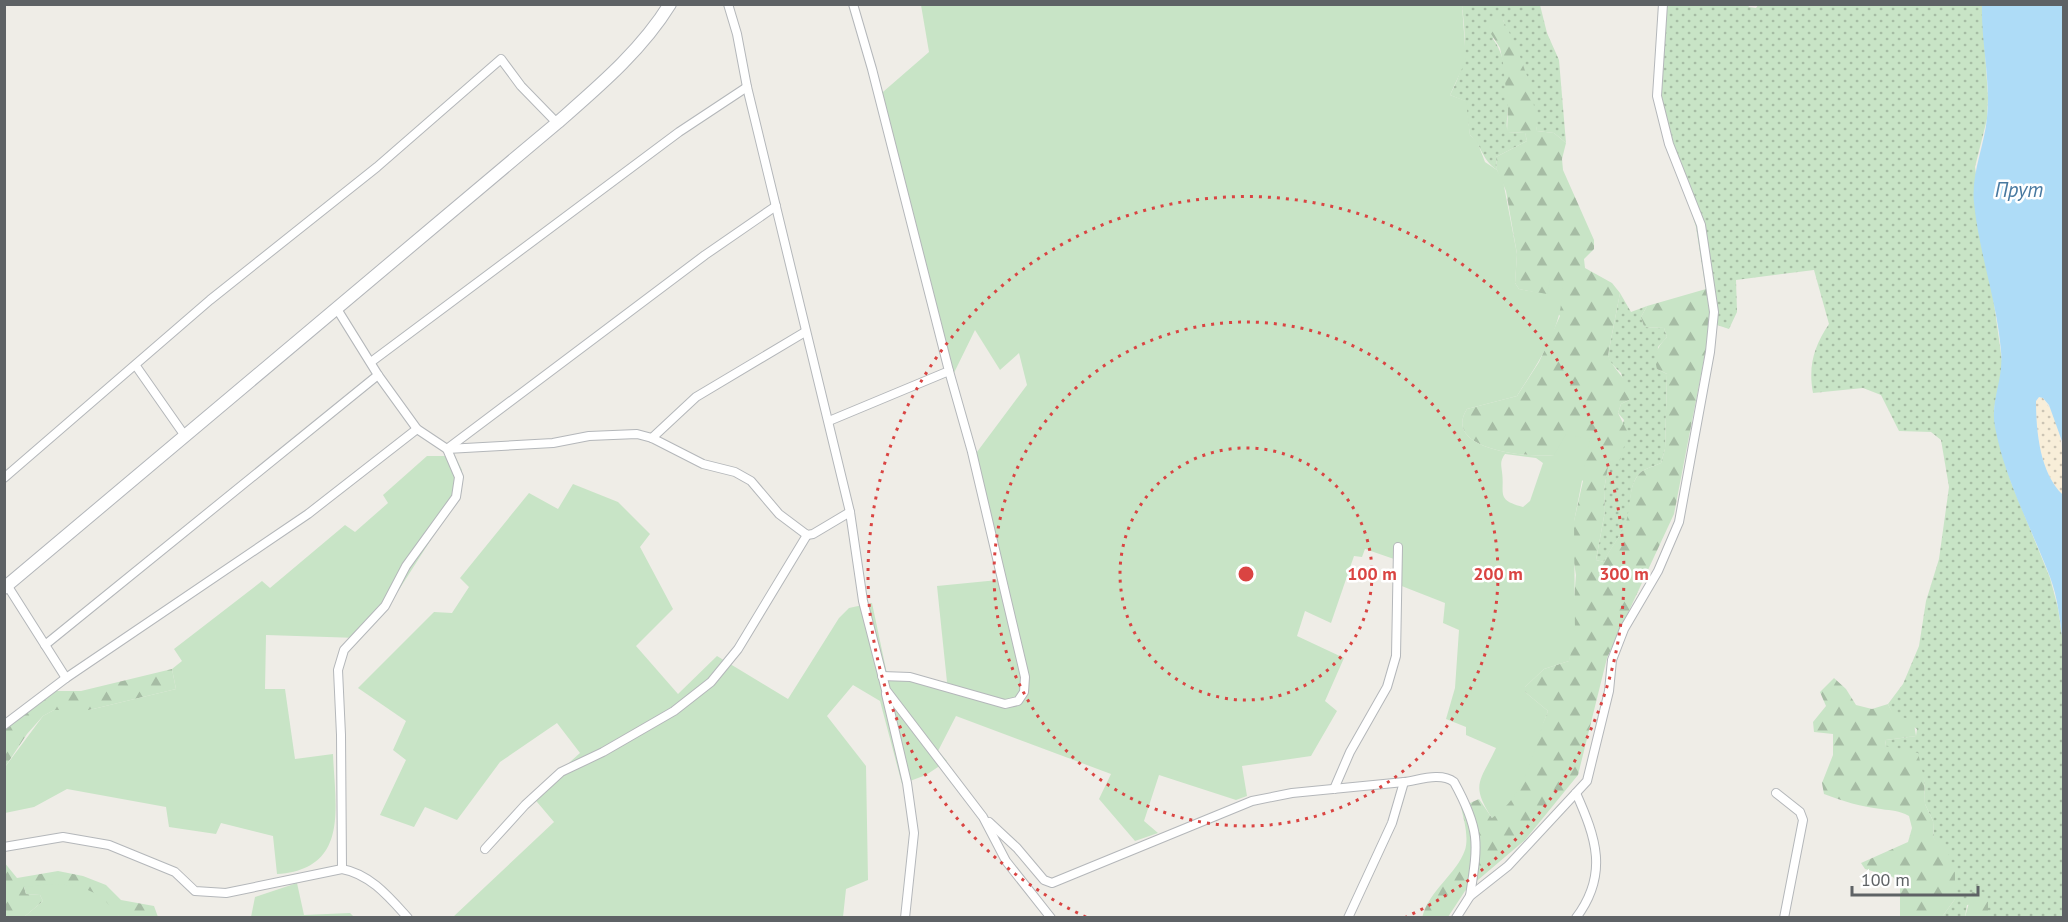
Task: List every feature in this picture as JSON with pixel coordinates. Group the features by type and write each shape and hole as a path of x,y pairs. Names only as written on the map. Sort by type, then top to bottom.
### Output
{"main road":[{"path":"6,586 606,80 643,41 670,4"}],"street":[{"path":"728,4 850,512 863,601 907,783 914,833 905,918"},
{"path":"853,4 872,69 994,540 1025,677 1024,692 1017,701 1005,704 910,677 882,676"},
{"path":"1456,918 1470,896 1508,866 1587,780 1609,691 1612,660 1624,629 1658,571 1679,522 1710,352 1714,312 1701,225 1669,144 1657,96 1664,4"},
{"path":"4,478 210,300 376,167 501,59 556,123"},
{"path":"371,362 679,132 747,87"},
{"path":"447,449 695,262 777,206"},
{"path":"337,309 378,375 417,429 447,449 459,477 456,497 406,566 385,606 344,650 338,670 342,869"},
{"path":"652,438 696,398 805,332"},
{"path":"136,366 185,436"},
{"path":"829,422 949,371"},
{"path":"45,645 378,375"},
{"path":"4,725 66,678 299,521 417,429"},
{"path":"447,449 553,443 624,434 652,438 704,464 735,472 750,481 779,514 807,535"},
{"path":"485,849 525,805 561,772 603,752 674,711 711,682 738,649 807,535 850,512"},
{"path":"1334,789 1350,752 1387,687 1393,669 1398,628 1398,547"},
{"path":"6,586 66,678"},
{"path":"886,690 983,818 1006,861 1051,918"},
{"path":"983,818 1017,848 1044,880 1052,883 1252,801 1292,793 1404,783 1432,777 1451,779 1455,782 1474,826 1478,851 1470,896"},
{"path":"1348,918 1392,823 1404,783"},
{"path":"1575,793 1593,833 1598,863 1590,892 1576,918"},
{"path":"1776,793 1800,812 1803,820 1784,918"},
{"path":"4,847 63,837 109,845 175,872 195,891 226,893 342,869 356,871 381,889 408,918"}],"green space":[{"path":"1747,4 1749,7 1756,8 1759,4 1982,5 1988,98 1987,119 1975,167 2003,368 1994,409 1999,442 2011,482 2050,578 2058,608 2063,643 2063,917 1988,917 1988,902 1967,905 1965,917 1942,917 1955,899 1934,839 1933,821 1925,804 1924,778 1885,746 1886,740 1916,736 1917,729 1893,715 1888,704 1903,684 1919,646 1926,601 1939,559 1949,487 1941,440 1931,432 1899,431 1881,395 1863,388 1813,393 1812,365 1819,340 1829,324 1814,270 1736,280 1737,312 1729,329 1711,323 1696,227 1656,101 1662,5"},
{"path":"921,5 1462,5 1466,60 1450,95 1466,101 1470,135 1477,141 1485,162 1497,170 1503,181 1517,254 1515,283 1519,289 1547,294 1550,280 1562,283 1562,298 1549,342 1517,396 1467,409 1462,423 1466,434 1477,442 1509,453 1554,455 1566,434 1590,439 1574,522 1575,634 1569,661 1544,669 1525,687 1525,692 1548,711 1522,783 1504,808 1492,818 1479,790 1482,776 1496,748 1466,735 1466,727 1446,719 1455,688 1459,630 1443,623 1445,603 1394,583 1394,559 1365,549 1362,557 1354,556 1331,623 1305,611 1297,636 1344,658 1325,701 1337,711 1311,756 1242,766 1247,796 1236,800 1159,775 1144,821 1158,833 1135,841 1099,799 1111,774 956,716 938,751 947,761 926,775 902,784 880,701 853,685 827,716 866,766 868,880 846,889 843,917 453,917 554,822 532,796 580,753 557,723 500,762 457,820 425,807 414,827 380,815 406,760 393,750 406,721 358,688 434,612 452,613 469,587 460,578 529,493 558,509 573,484 618,502 650,534 640,547 673,609 636,646 678,694 717,656 788,699 839,618 849,608 872,603 887,674 947,682 937,586 998,580 971,460 1027,385 1019,353 1000,370 975,330 950,381 876,98 929,52","holes":["1505,454 1536,458 1543,463 1530,501 1523,507 1508,502 1503,495 1501,465 1503,456"]},
{"path":"1462,5 1540,5 1547,33 1559,60 1566,143 1554,133 1537,131 1524,68 1503,20 1493,39 1501,54 1506,72 1507,129 1508,132 1525,133 1527,141 1496,157 1497,170 1487,161 1470,135 1465,101 1450,95 1463,61"},
{"path":"1496,16 1503,20 1517,48 1532,90 1537,131 1554,133 1566,143 1562,159 1563,170 1594,240 1594,249 1584,259 1585,268 1612,283 1620,293 1608,355 1632,394 1629,400 1621,404 1618,413 1628,433 1620,460 1608,467 1604,490 1605,511 1596,560 1604,562 1624,527 1636,478 1645,470 1661,463 1665,449 1667,374 1657,369 1656,355 1667,337 1664,328 1644,327 1641,317 1647,306 1706,289 1711,323 1674,514 1607,658 1578,775 1525,840 1465,891 1448,917 1422,918 1430,899 1461,859 1465,850 1465,823 1461,807 1479,799 1492,818 1539,733 1548,711 1525,692 1525,687 1544,669 1569,661 1576,575 1572,551 1574,521 1583,481 1554,455 1509,453 1492,448 1477,442 1466,434 1462,423 1467,409 1517,396 1539,362 1560,316 1547,295 1519,289 1515,283 1517,254 1506,191 1497,170 1496,157 1527,141 1525,133 1507,132 1508,109 1503,63 1500,48 1488,29 1492,18"},
{"path":"1620,293 1631,312 1647,306 1641,317 1644,327 1664,328 1667,337 1658,347 1657,369 1667,374 1665,449 1661,463 1636,477 1626,523 1604,562 1596,560 1605,511 1604,490 1608,467 1624,420 1618,413 1621,404 1629,400 1621,373 1610,362 1608,355"},
{"path":"427,456 455,456 462,470 462,491 386,610 358,638 266,635 265,689 285,689 295,759 333,754 335,814 333,832 327,848 317,861 300,870 277,874 273,836 221,823 216,834 169,827 166,807 67,789 34,807 5,813 5,767 43,716 54,710 89,710 176,689 172,669 182,661 174,649 262,581 270,588 345,525 355,532 388,503 383,495"},
{"path":"172,669 176,689 89,710 54,710 43,716 27,734 5,767 5,728 55,691 81,691"},
{"path":"1834,678 1846,689 1856,705 1872,709 1888,704 1892,712 1898,716 1913,718 1916,736 1886,740 1885,746 1918,753 1924,778 1925,804 1933,821 1934,839 1946,847 1955,873 1955,899 1942,917 1900,917 1900,887 1893,877 1865,869 1861,863 1908,842 1912,828 1909,816 1867,807 1824,794 1822,783 1833,755 1833,734 1814,732 1813,722 1826,706 1820,692"},
{"path":"4,862 17,878 58,871 83,876 106,885 121,900 154,906 158,917 120,917 114,912 24,887 26,894 40,895 43,901 24,917 5,917"},
{"path":"297,883 304,915 350,913 354,917 251,917 255,897"},
{"path":"52,884 79,886 101,896 120,917 24,917 43,901 40,895 26,894 24,887"},
{"path":"1972,892 1983,892 1988,902 1988,917 1965,917"}],"sand":[{"path":"2039,397 2043,398 2050,409 2059,432 2063,495 2055,486 2044,464 2038,439 2036,413 2036,401"}],"water":[{"name":"Прут","path":"1982,5 2063,5 2063,444 2049,405 2043,398 2039,397 2036,401 2038,439 2044,464 2055,486 2063,495 2063,643 2053,585 2005,466 1995,427 1994,408 2001,371 2001,351 1974,203 1974,181 1988,104"}]}
